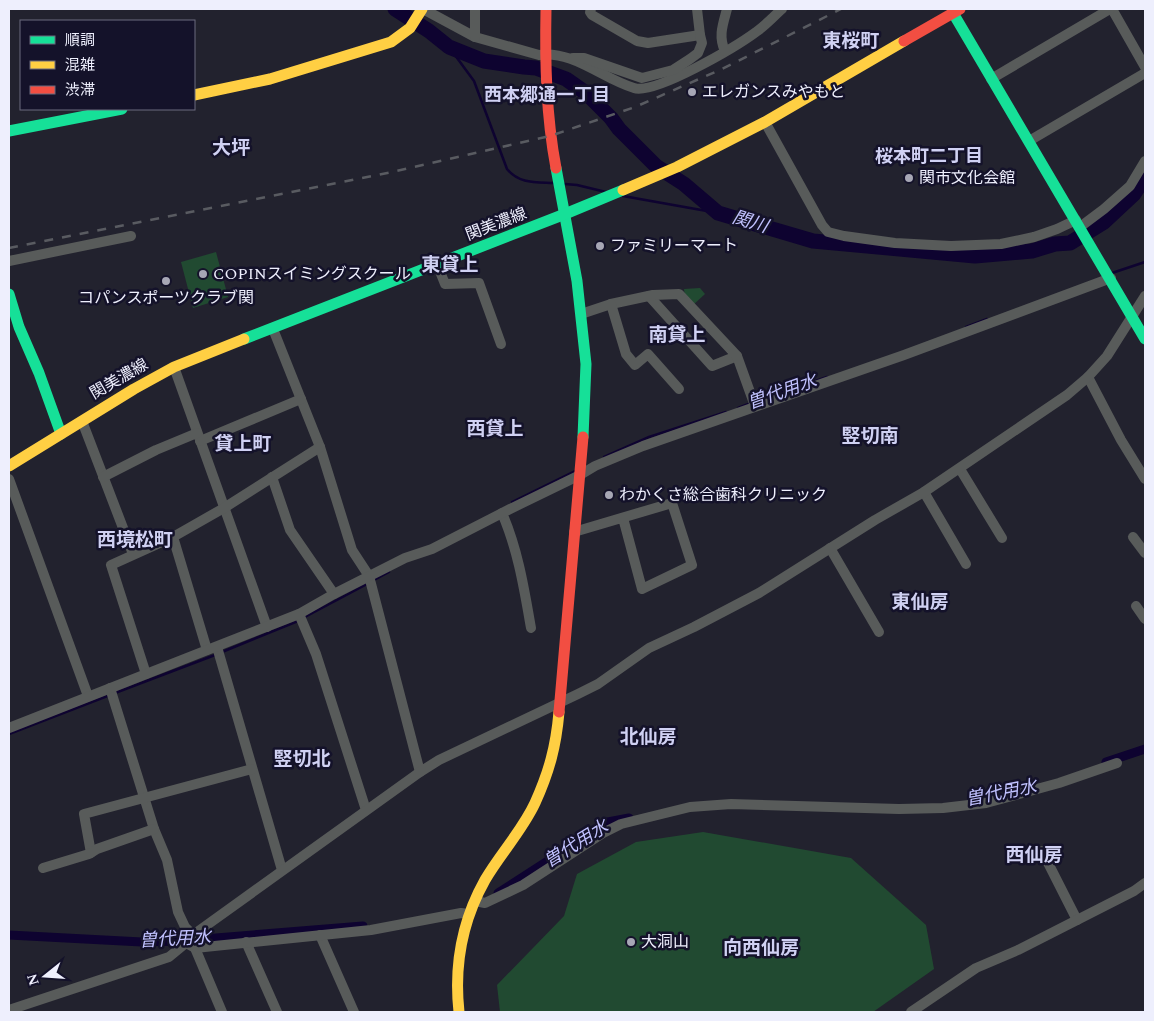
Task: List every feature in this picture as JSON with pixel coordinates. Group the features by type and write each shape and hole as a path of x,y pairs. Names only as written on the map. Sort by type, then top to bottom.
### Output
{"street":[{"path":"475,9 475,37"},
{"path":"459,1012 457,993 460,946 469,914 485,880 534,805 549,768 556,744 580,475 586,364 577,281 550,136 545,54 546,9"},
{"path":"591,9 592,15 637,41 648,43 700,35"},
{"path":"195,94 270,79 391,42 406,33 423,11 475,37 539,54 584,58 642,78 673,70 698,52 702,43 697,9"},
{"path":"725,51 721,44 720,34 727,9"},
{"path":"568,57 636,89 659,85 725,51 757,31 782,9"},
{"path":"991,79 1111,9 1145,67"},
{"path":"957,11 991,79 1111,278 1145,339"},
{"name":"関美濃線","path":"9,466 134,389 174,367 678,168 765,122 957,11"},
{"path":"1029,141 1145,73"},
{"path":"9,131 117,110"},
{"path":"765,122 822,225 828,232 895,243 951,246 1001,244 1034,237 1078,223 1130,186 1145,160"},
{"path":"9,261 131,236"},
{"path":"437,264 445,284 478,283 501,344"},
{"path":"9,728 299,614 405,558 432,549 595,466 643,446 904,355 1111,278"},
{"path":"9,294 14,328 39,373 61,434"},
{"path":"582,314 611,304 649,296 679,294 737,356 755,406"},
{"path":"649,296 712,366 737,356"},
{"path":"9,1010 169,957 191,942 282,870 439,760 598,684 649,648 759,593 924,492 1067,395 1088,377 1107,356 1145,296"},
{"path":"611,304 626,354 635,365 648,354 679,388"},
{"path":"273,329 320,447 352,550 369,576 420,772"},
{"path":"174,367 267,627"},
{"path":"1088,377 1121,440 1145,479"},
{"path":"103,477 156,450 199,437 301,399"},
{"path":"82,421 133,554"},
{"path":"146,674 111,565 173,538 320,447"},
{"path":"960,469 1002,538"},
{"path":"272,477 290,530 334,594"},
{"path":"9,479 88,696"},
{"path":"924,492 966,564"},
{"path":"574,532 672,503 692,565 642,589 623,518"},
{"path":"502,513 511,534 520,565 531,628"},
{"path":"1133,537 1145,553"},
{"path":"173,538 252,769 282,870"},
{"path":"830,548 879,632"},
{"path":"1136,606 1145,619"},
{"path":"299,614 316,654 366,810"},
{"path":"110,688 154,829 167,860 178,912 222,1012"},
{"path":"475,901 485,903 524,885 603,833 621,824 690,807 731,804 899,810 952,807 1010,798 1059,784 1117,763"},
{"path":"91,853 84,814 252,769"},
{"path":"43,868 91,853 154,829"},
{"path":"1042,852 1077,920"},
{"path":"915,1012 976,968 1018,950 1145,883"},
{"path":"191,942 246,942 371,930 469,914"},
{"path":"320,935 354,1012"},
{"path":"246,942 277,1012"},
{"path":"30,1012 39,1001"}],"green space":[{"name":"COPINスイミングスクール","path":"216,252 228,297 193,308 181,262"},
{"path":"700,288 705,294 692,306 685,297 684,289"},
{"path":"703,832 851,858 926,925 934,969 873,1012 500,1012 497,985 564,916 577,874 636,842"}],"waterway":[{"name":"関川","path":"395,9 429,31 449,47 484,61 536,68 566,79 586,93 656,166 684,184 718,213 813,241 975,256 1032,251 1055,244 1070,243 1104,222 1134,194 1145,177"},
{"path":"449,47 474,81 507,169 522,180 554,183"},
{"path":"565,184 606,192"},
{"path":"623,196 718,213"},
{"name":"曽代用水","path":"1112,273 1145,262"},
{"name":"曽代用水","path":"966,327 987,319"},
{"name":"曽代用水","path":"757,401 827,377"},
{"name":"曽代用水","path":"738,408 751,403"},
{"name":"曽代用水","path":"604,457 649,437 726,412"},
{"name":"曽代用水","path":"512,502 577,470"},
{"name":"曽代用水","path":"374,580 389,572"},
{"name":"曽代用水","path":"303,618 369,583"},
{"name":"曽代用水","path":"222,652 298,621"},
{"name":"曽代用水","path":"115,693 215,655"},
{"name":"曽代用水","path":"9,734 110,695"},
{"name":"曽代用水","path":"1106,762 1145,749"},
{"name":"曽代用水","path":"498,893 608,822 629,818"},
{"name":"曽代用水","path":"9,935 142,942 179,941 363,926"}],"railway":[{"path":"9,248 392,172 550,136 635,107 722,69 841,9"}],"traffic: fast":[{"path":"953,13 1145,339"},
{"path":"9,131 117,110"},
{"path":"556,168 577,281 586,364 583,437"},
{"path":"244,339 623,190"},
{"path":"9,294 19,327 39,373 61,434"}],"traffic: slow":[{"path":"195,95 270,79 391,42 410,28 422,9"},
{"path":"623,190 677,167 765,122 904,41"},
{"path":"9,466 134,389 174,367 244,339"},
{"path":"459,1012 459,961 465,928 485,880 524,823 535,803 551,759 559,712"}],"traffic: jam":[{"path":"546,9 547,88 556,168"},
{"path":"904,41 960,9"},
{"path":"559,712 583,437"}],"place":[{"name":"エレガンスみやもと","path":"692,92"},
{"name":"関市文化会館","path":"909,178"},
{"name":"ファミリーマート","path":"600,246"},
{"name":"COPINスイミングスクール","path":"203,274"},
{"name":"コパンスポーツクラブ関","path":"166,281"},
{"name":"わかくさ総合歯科クリニック","path":"609,495"},
{"name":"大洞山","path":"631,942"}],"district":[{"name":"東桜町","path":"851,41"},
{"name":"西本郷通一丁目","path":"547,95"},
{"name":"大坪","path":"231,148"},
{"name":"桜本町二丁目","path":"929,156"},
{"name":"東貸上","path":"450,265"},
{"name":"南貸上","path":"677,335"},
{"name":"西貸上","path":"495,429"},
{"name":"竪切南","path":"870,436"},
{"name":"貸上町","path":"243,444"},
{"name":"西境松町","path":"135,540"},
{"name":"東仙房","path":"920,602"},
{"name":"北仙房","path":"648,737"},
{"name":"竪切北","path":"302,759"},
{"name":"西仙房","path":"1034,855"},
{"name":"向西仙房","path":"761,948"}]}
